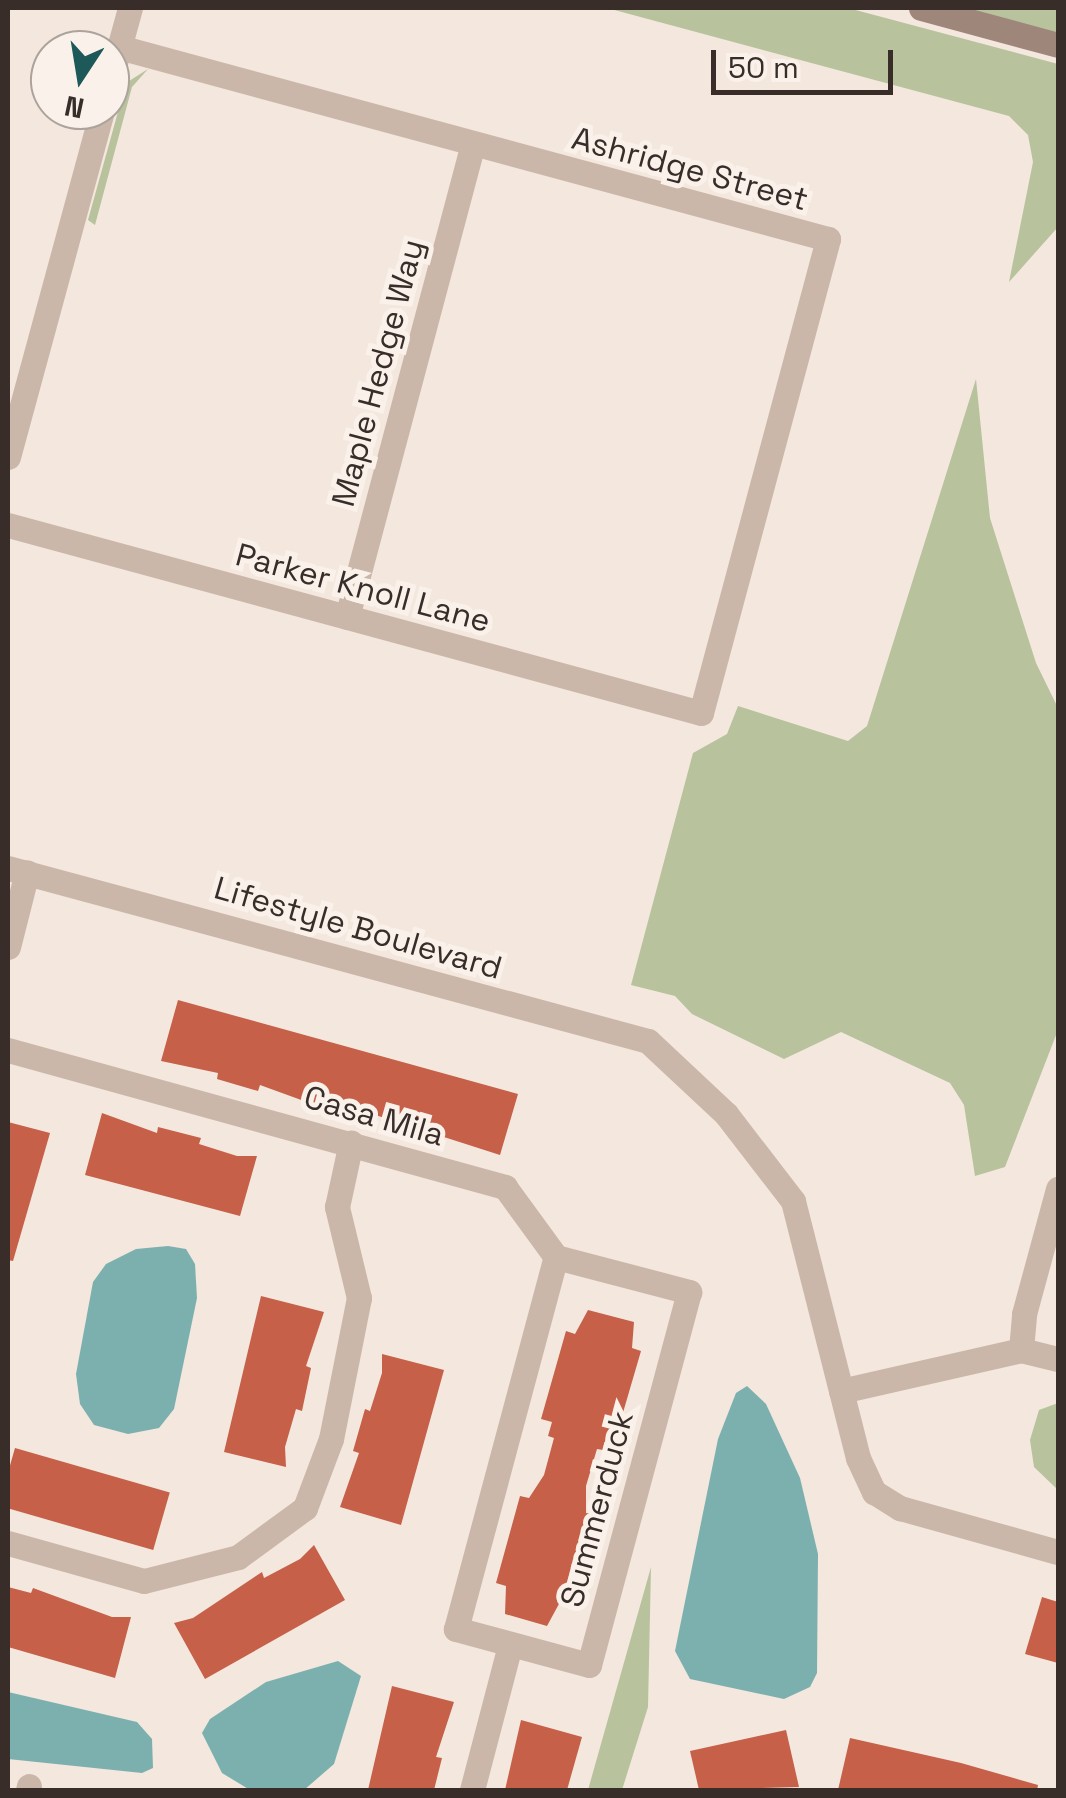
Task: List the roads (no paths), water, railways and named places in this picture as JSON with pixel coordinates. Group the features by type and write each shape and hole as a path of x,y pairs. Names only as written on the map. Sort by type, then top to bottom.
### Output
{"main road":[{"path":"922,8 1058,45"}],"street":[{"name":"Ashridge Street","path":"130,50 472,146 828,239 700,714"},
{"path":"8,457 97,130"},
{"name":"Maple Hedge Way","path":"347,617 472,146"},
{"name":"Parker Knoll Lane","path":"8,525 700,714"},
{"path":"8,948 17,870"},
{"name":"Lifestyle Boulevard","path":"17,870 648,1042 726,1114 794,1201 842,1391 874,1492 900,1508 1058,1552"},
{"name":"Casa Mila","path":"8,1050 505,1187 556,1258"},
{"path":"8,1544 144,1581 238,1557 305,1508 331,1439 360,1298 337,1207 351,1142"},
{"path":"1022,1350 1024,1314 1058,1188"},
{"path":"472,1790 510,1645 456,1629 556,1258"},
{"name":"Summerduck","path":"510,1645 588,1665 689,1292 556,1258"},
{"path":"842,1391 1022,1350 1058,1359"}],"water":[{"path":"136,1249 186,1249 195,1264 197,1298 174,1409 159,1428 128,1434 94,1425 80,1404 76,1374 93,1282 106,1264"},
{"path":"747,1386 766,1404 800,1478 818,1554 817,1673 810,1687 784,1699 690,1679 675,1651 718,1439 736,1393"},
{"path":"338,1661 361,1676 334,1764 304,1790 250,1790 222,1773 202,1733 210,1719 266,1682"},
{"path":"8,1692 137,1722 152,1739 153,1768 142,1773 8,1759"}]}
